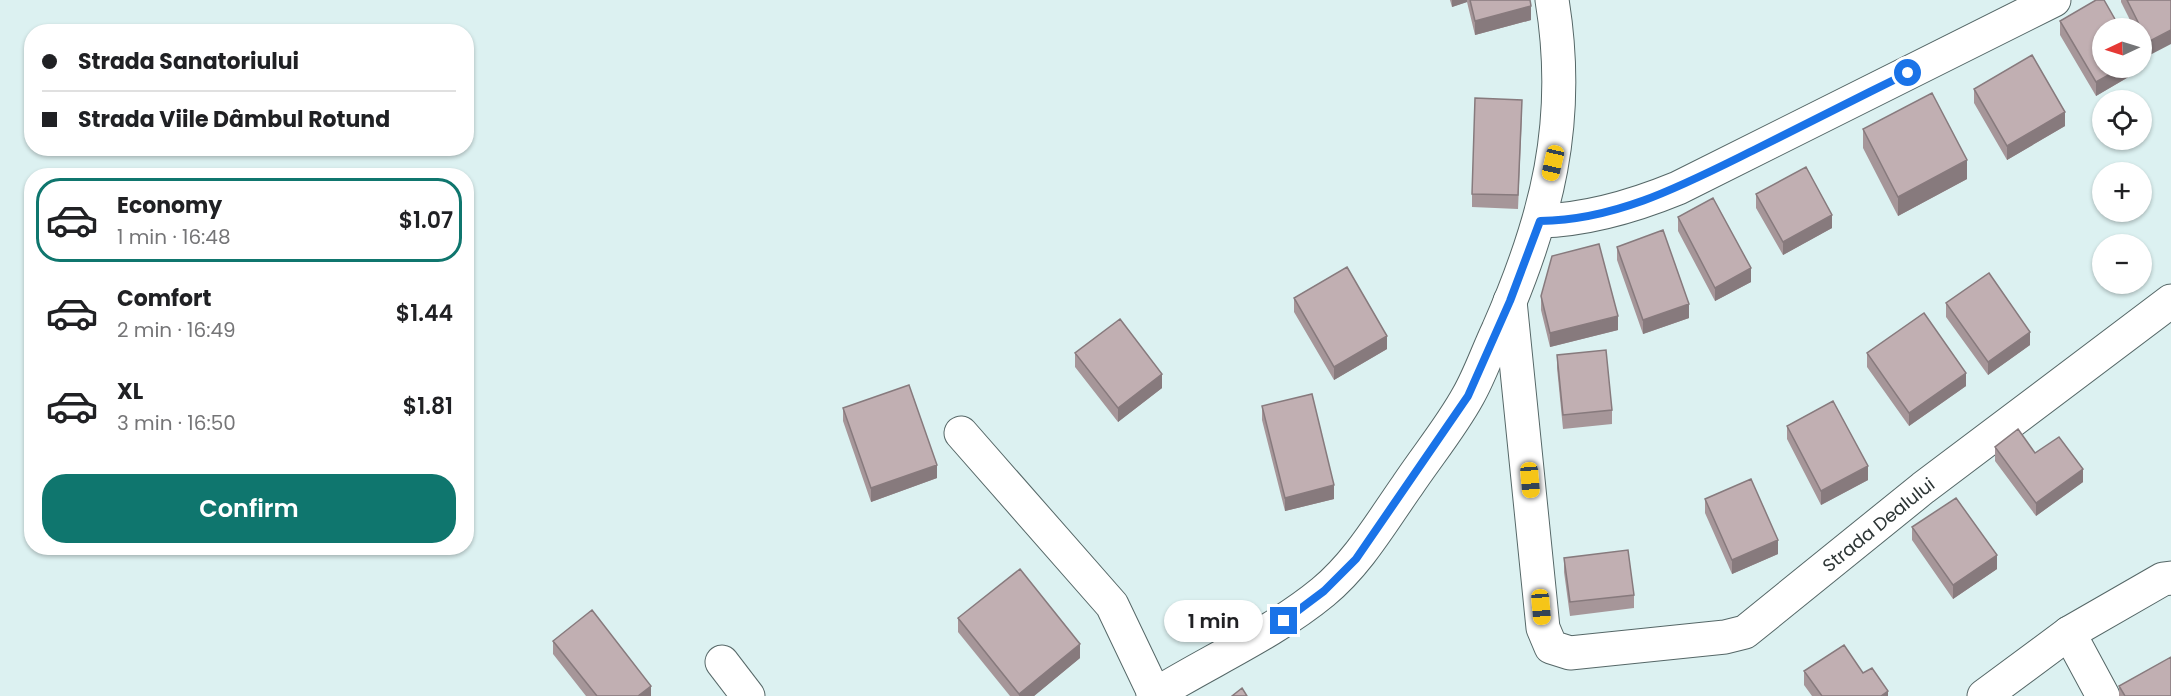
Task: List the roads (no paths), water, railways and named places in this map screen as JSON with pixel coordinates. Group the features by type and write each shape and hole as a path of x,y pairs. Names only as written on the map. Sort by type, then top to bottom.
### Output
{"street":[{"path":"961,433 1112,605 1154,695 1284,621 1324,591 1356,559 1468,396 1510,301 1540,221 1553,163 1560,105 1559,45 1552,0"},
{"path":"1540,221 1563,220 1635,205 1678,188 2054,0"},
{"name":"Strada Dealului","path":"1510,301 1543,628 1551,646 1570,653 1725,637 1745,632 1923,488 2171,301"},
{"path":"1984,696 2069,633 2163,579 2171,579"},
{"path":"2069,633 2103,696"},
{"path":"722,662 748,696"}]}
